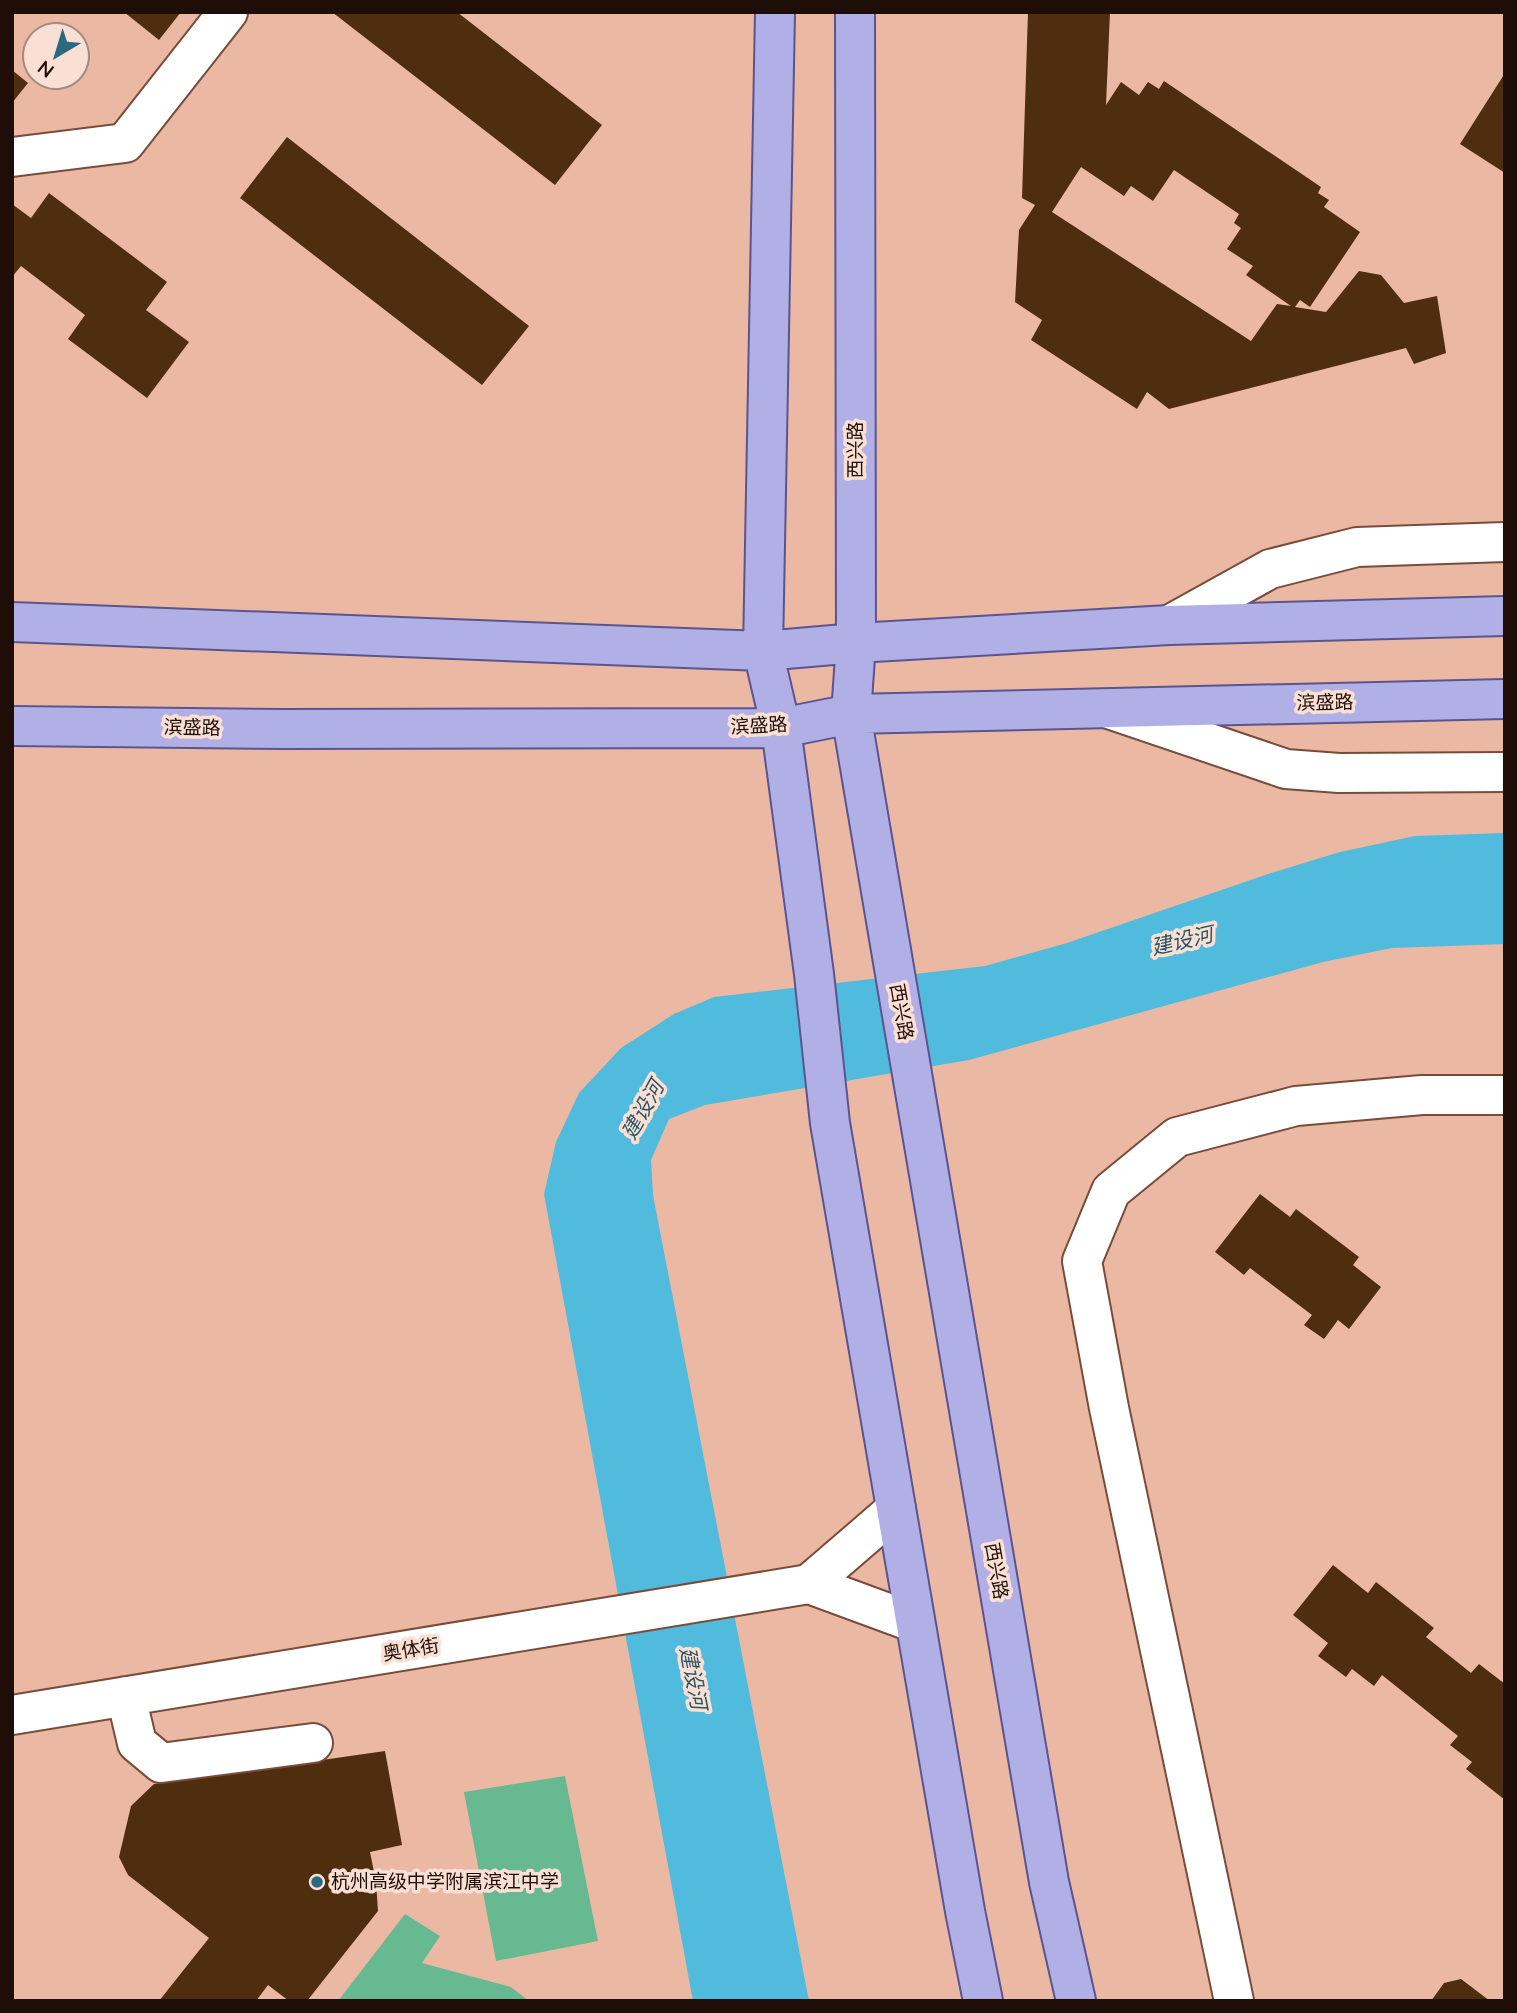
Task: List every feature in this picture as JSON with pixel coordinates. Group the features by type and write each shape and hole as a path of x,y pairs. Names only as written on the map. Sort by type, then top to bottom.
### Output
{"main road":[{"path":"775,12 764,651 781,728 814,974 830,1123 965,1911 983,2001"},
{"name":"西兴路","path":"855,12 856,643 850,714 1049,1882 1076,2001"},
{"path":"12,622 764,651 1169,625 1505,616"},
{"name":"滨盛路","path":"12,726 284,729 781,728 850,714 1505,699"}],"street":[{"path":"12,157 125,143 228,12"},
{"path":"1169,625 1270,569 1357,547 1505,542"},
{"path":"1107,708 1286,769 1339,773 1505,772"},
{"path":"1234,2001 1109,1408 1082,1261 1111,1192 1177,1136 1296,1106 1422,1095 1505,1095"},
{"path":"809,1584 896,1509"},
{"name":"奥体街","path":"12,1715 809,1584 915,1623"},
{"path":"126,1696 137,1743 160,1762 313,1744"}],"green space":[{"path":"565,1776 598,1941 496,1961 464,1792"},
{"path":"405,1914 440,1936 422,1963 511,1987 529,2001 338,2001"}],"water":[{"name":"建设河","path":"1505,833 1505,944 1392,948 1323,962 969,1060 705,1105 669,1119 651,1160 653,1195 809,2001 693,2001 544,1194 556,1142 579,1093 621,1048 674,1014 714,997 985,966 1067,943 1340,852 1415,836"}],"building":[{"path":"124,12 181,12 159,40"},
{"path":"332,12 457,12 602,125 555,185"},
{"path":"1028,12 1110,12 1106,105 1121,82 1139,95 1148,82 1159,89 1164,81 1321,187 1318,193 1329,200 1324,207 1360,232 1310,307 1300,300 1295,307 1326,312 1359,271 1381,275 1404,303 1437,296 1446,353 1414,364 1406,348 1169,409 1147,392 1137,409 1031,340 1042,320 1015,302 1019,230 1035,205 1022,198","holes":["1081,167 1124,196 1131,186 1153,201 1174,170 1239,214 1234,223 1241,228 1227,249 1253,266 1246,275 1291,306 1277,304 1251,341 1052,212"]},
{"path":"12,70 21,77 22,91 12,103"},
{"path":"1505,73 1505,173 1460,144"},
{"path":"287,137 529,326 482,385 240,198"},
{"path":"49,193 167,282 146,310 189,342 147,398 68,339 85,315 21,266 12,277 12,204 31,218"},
{"path":"1260,1194 1290,1217 1296,1209 1359,1257 1353,1265 1381,1287 1349,1329 1338,1320 1324,1339 1304,1325 1312,1315 1250,1268 1244,1275 1215,1252"},
{"path":"1333,1565 1368,1593 1376,1582 1434,1628 1426,1637 1471,1673 1479,1664 1505,1684 1505,1800 1466,1769 1472,1762 1450,1745 1458,1736 1382,1675 1374,1686 1352,1669 1346,1677 1318,1656 1328,1643 1293,1615"},
{"path":"385,1751 402,1845 370,1852 378,1911 307,2001 289,2001 268,1985 256,2001 159,2001 209,1938 128,1875 119,1857 131,1806 154,1784"},
{"path":"1461,1979 1490,2001 1431,2001 1444,1983"}],"place":[{"name":"杭州高级中学附属滨江中学","path":"317,1882"}]}
